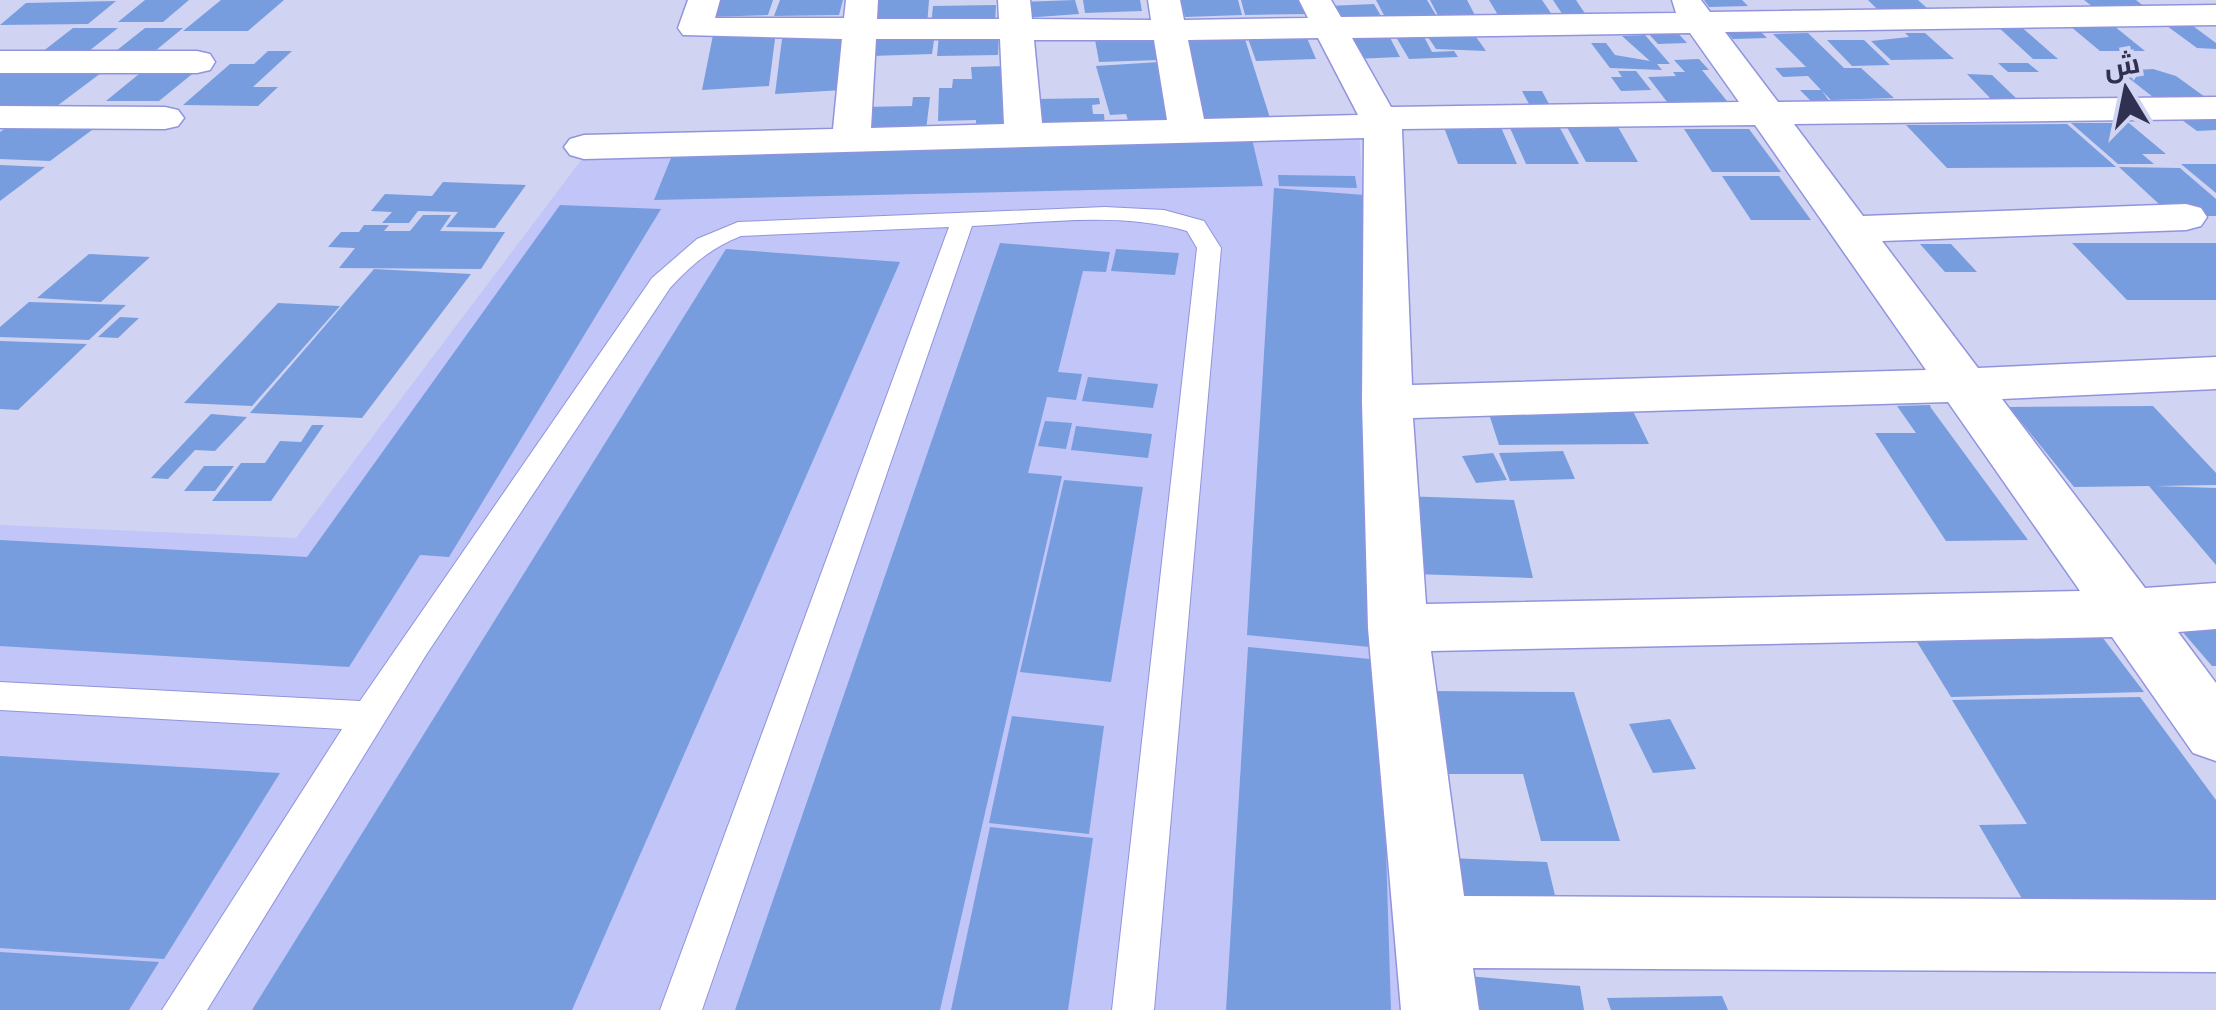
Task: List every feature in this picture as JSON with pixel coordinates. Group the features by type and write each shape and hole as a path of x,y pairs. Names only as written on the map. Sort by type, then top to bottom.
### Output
{"street":[{"path":"704,0 696,28 860,15 1693,12 2216,16"},
{"path":"1693,12 2216,733"},
{"path":"1321,14 1381,122 1387,402 1398,628 1440,1010"},
{"path":"852,139 860,15"},
{"path":"1166,15 1188,132"},
{"path":"1017,16 1024,136"},
{"path":"0,62 197,62"},
{"path":"584,147 1188,132 1381,122 2216,108"},
{"path":"0,117 164,118"},
{"path":"1852,230 2186,217"},
{"path":"1387,402 1964,385 2216,373"},
{"path":"1398,628 2129,613 2216,606"},
{"path":"1434,932 2216,936"}],"lane":[{"path":"183,1010 368,716 661,283 684,258 708,239 738,229 1105,214 1164,217 1196,226 1209,248 1133,1010"},
{"path":"681,1010 964,220"},
{"path":"0,696 368,716"}],"shaded area":[{"path":"1359,132 1414,1010 0,1010 0,525 296,538 585,155"}],"building":[{"path":"145,0 189,0 163,22 118,22"},
{"path":"221,0 284,0 248,31 183,31"},
{"path":"714,0 773,0 768,15 707,17"},
{"path":"780,0 843,0 839,15 774,16"},
{"path":"871,0 929,0 927,26 867,28"},
{"path":"1075,0 1079,14 1024,18 1021,2"},
{"path":"1083,0 1140,0 1142,11 1085,13"},
{"path":"1181,0 1238,0 1242,15 1185,17"},
{"path":"1241,0 1306,0 1310,14 1245,15"},
{"path":"1376,0 1427,0 1440,22 1388,23"},
{"path":"1430,0 1467,0 1479,23 1442,23"},
{"path":"1489,0 1542,0 1555,19 1501,20"},
{"path":"1553,0 1576,0 1590,21 1567,21"},
{"path":"1704,0 1742,0 1748,6 1709,7"},
{"path":"1868,0 1918,0 1938,18 1886,18"},
{"path":"2084,0 2136,0 2150,11 2097,10"},
{"path":"116,1 88,24 0,25 26,3"},
{"path":"1374,4 1385,23 1336,24 1327,6"},
{"path":"996,5 995,25 931,26 933,6"},
{"path":"1996,25 2019,25 2058,59 2033,59"},
{"path":"2070,26 2114,26 2145,51 2100,51"},
{"path":"2167,26 2193,26 2216,43 2216,49 2197,48"},
{"path":"73,28 118,28 89,51 42,52"},
{"path":"145,28 183,28 155,51 116,51"},
{"path":"1386,30 1400,57 1354,59 1342,31"},
{"path":"776,31 769,86 702,90 713,35"},
{"path":"1304,31 1316,59 1256,61 1246,33"},
{"path":"1676,31 1687,43 1658,44 1647,32"},
{"path":"1760,31 1767,38 1733,39 1726,32"},
{"path":"1153,32 1159,60 1099,62 1094,34"},
{"path":"935,33 932,54 871,56 875,34"},
{"path":"999,33 998,55 937,56 939,35"},
{"path":"1243,33 1271,121 1201,123 1184,35"},
{"path":"1808,33 1844,68 1861,68 1894,98 1831,100 1822,91 1830,102 1812,102 1800,90 1821,90 1808,76 1783,77 1775,68 1806,67 1773,34"},
{"path":"1905,33 1925,33 1954,59 1891,60 1871,41 1909,37"},
{"path":"1474,34 1486,51 1436,49 1428,37"},
{"path":"845,35 843,90 775,94 782,39"},
{"path":"1423,35 1432,52 1454,51 1458,57 1409,59 1396,37"},
{"path":"1645,35 1670,64 1657,64 1662,70 1610,68 1591,43 1606,43 1615,55 1650,61 1622,36"},
{"path":"1827,40 1864,40 1890,65 1852,66"},
{"path":"268,51 292,51 253,87 278,87 258,106 183,105 230,64 254,64"},
{"path":"1699,59 1709,70 1702,70 1731,106 1671,107 1648,77 1676,76 1673,72 1685,72 1674,60"},
{"path":"1159,62 1183,126 1131,130 1126,114 1110,115 1096,66"},
{"path":"1998,63 2028,63 2039,72 2008,72"},
{"path":"150,65 202,66 159,101 106,101"},
{"path":"0,66 109,67 53,109 0,109"},
{"path":"1007,66 1011,132 976,133 976,120 938,121 939,88 952,88 953,79 972,79 971,67"},
{"path":"2153,69 2176,76 2205,97 2153,97 2126,76 2135,76 2131,72 2140,72 2136,70"},
{"path":"1618,71 1636,71 1651,90 1621,91 1611,77 1622,77"},
{"path":"1967,74 1992,75 2017,99 1991,99"},
{"path":"1522,91 1542,91 1549,104 1529,104"},
{"path":"913,97 930,97 926,130 859,132 864,107 912,106"},
{"path":"1099,98 1100,104 1092,105 1093,114 1104,114 1105,127 1038,129 1037,99"},
{"path":"2216,119 2216,130 2197,131 2182,120"},
{"path":"2071,123 2129,123 2166,154 2142,154 2154,164 2118,164"},
{"path":"2067,124 2116,167 1947,168 1906,125"},
{"path":"1443,125 1500,125 1517,164 1458,164"},
{"path":"7,127 92,130 50,161 0,159 0,132"},
{"path":"1567,127 1618,127 1638,162 1586,162"},
{"path":"1510,128 1560,128 1579,164 1526,164"},
{"path":"1684,129 1749,129 1781,172 1712,172"},
{"path":"1252,139 1263,186 654,200 673,153"},
{"path":"2181,164 2216,164 2216,193"},
{"path":"0,165 45,167 0,201"},
{"path":"2119,167 2180,168 2216,199 2216,216 2172,216"},
{"path":"1278,175 1355,176 1357,188 1279,186"},
{"path":"1722,176 1779,176 1811,220 1751,220"},
{"path":"443,182 526,185 495,228 446,227 458,212 418,211 409,223 382,223 392,212 371,211 385,194 432,196"},
{"path":"1274,188 1364,195 1380,648 1247,635"},
{"path":"560,205 661,209 449,557 420,555 349,667 0,646 0,540 307,557"},
{"path":"423,215 451,215 440,231 505,232 481,269 339,268 355,248 328,247 341,232 359,232 364,225 389,225 384,231 410,231"},
{"path":"1000,243 1110,252 1106,272 1083,271 1058,372 1082,374 1076,400 1047,397 1028,473 1062,476 940,1010 735,1010"},
{"path":"2072,243 2216,243 2216,300 2127,300"},
{"path":"1920,244 1951,244 1977,272 1945,272"},
{"path":"726,249 900,262 572,1010 252,1010"},
{"path":"1116,249 1179,253 1175,275 1111,271"},
{"path":"89,254 150,257 101,302 37,298"},
{"path":"374,269 471,274 362,418 250,413"},
{"path":"29,302 126,305 89,340 0,337 0,327"},
{"path":"278,303 340,306 252,406 184,403"},
{"path":"120,317 139,318 118,338 98,337"},
{"path":"0,341 87,344 18,410 0,409"},
{"path":"1088,377 1158,384 1153,408 1082,401"},
{"path":"1609,405 1630,405 1649,444 1499,445 1489,414 1612,413"},
{"path":"1930,405 2028,540 1946,541 1875,433 1916,433 1897,406"},
{"path":"2153,406 2216,473 2216,485 2155,486 2216,488 2216,565 2149,486 2074,487 2009,407"},
{"path":"211,414 247,417 215,451 195,450 168,479 151,478"},
{"path":"1045,421 1072,423 1066,449 1038,446"},
{"path":"312,425 324,425 271,501 212,501 241,463 265,463 280,441 301,442"},
{"path":"1076,426 1152,434 1148,458 1071,450"},
{"path":"1563,451 1575,479 1510,481 1499,453"},
{"path":"1493,453 1507,480 1476,483 1462,456"},
{"path":"204,466 234,466 215,491 184,491"},
{"path":"1064,480 1143,487 1111,682 1020,672"},
{"path":"1403,496 1514,500 1533,578 1414,574"},
{"path":"2216,622 2216,666 2212,666 2175,623"},
{"path":"2093,625 2144,692 1951,697 1909,629"},
{"path":"1248,647 1380,660 1391,1010 1226,1010"},
{"path":"1429,691 1574,692 1620,841 1541,841 1523,774 1447,774"},
{"path":"2140,697 2216,800 2216,906 2028,909 1979,825 2027,824 1952,700"},
{"path":"1012,716 1104,726 1089,834 989,823"},
{"path":"1670,719 1696,769 1653,773 1629,724"},
{"path":"0,756 280,773 164,959 0,948"},
{"path":"990,827 1093,838 1068,1010 951,1010"},
{"path":"1449,858 1547,862 1559,912 1456,908"},
{"path":"0,952 159,962 129,1010 0,1010"},
{"path":"1446,974 1580,986 1584,1010 1450,1010"},
{"path":"1722,996 1728,1010 1611,1010 1607,998"}]}
